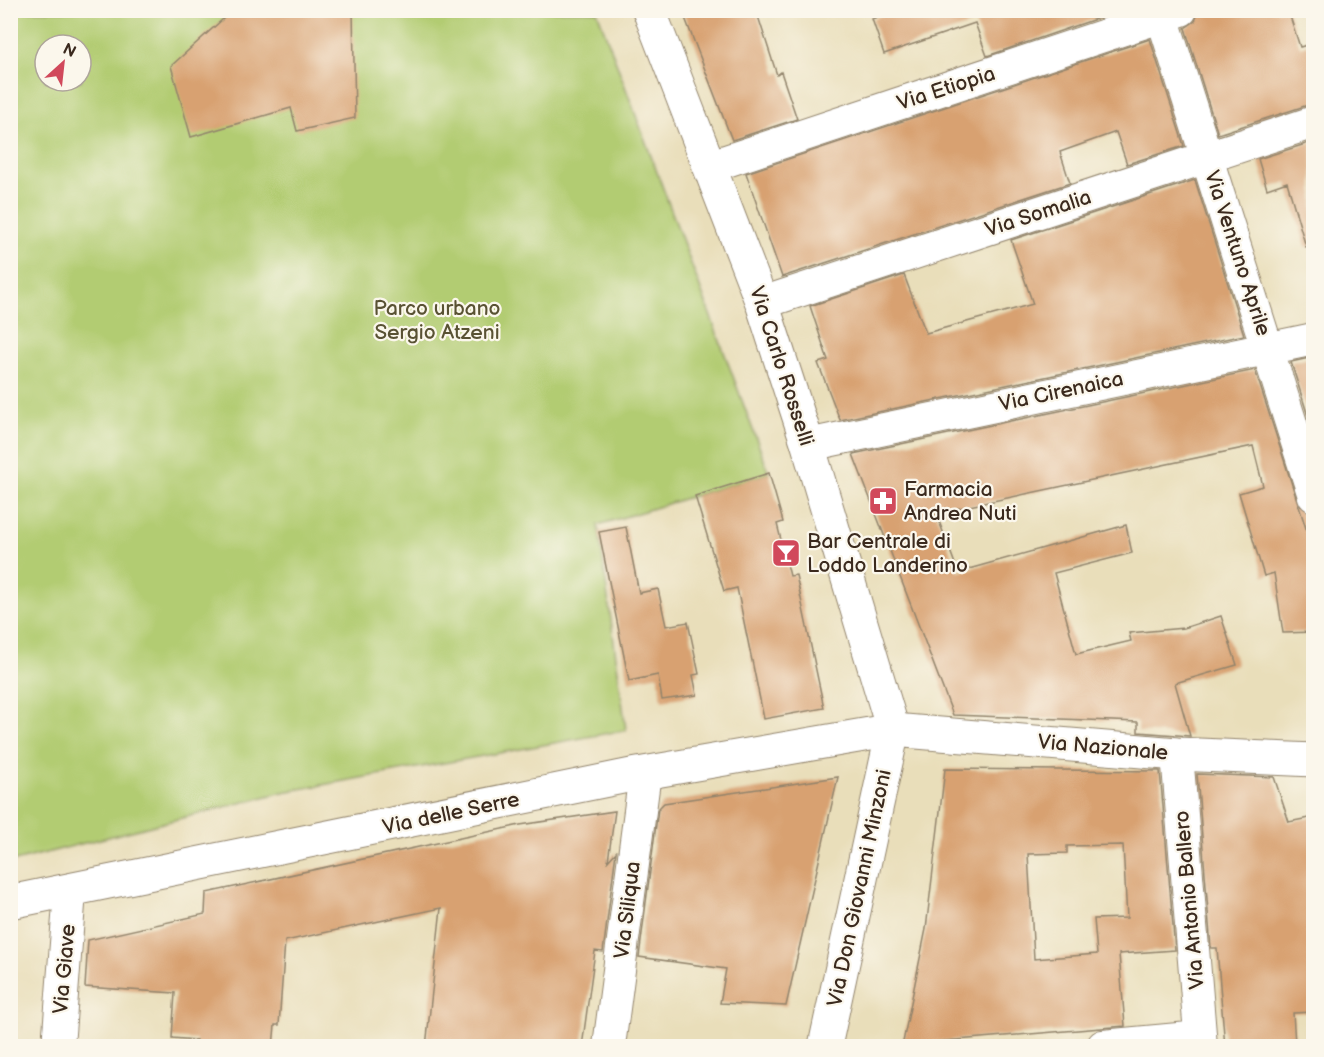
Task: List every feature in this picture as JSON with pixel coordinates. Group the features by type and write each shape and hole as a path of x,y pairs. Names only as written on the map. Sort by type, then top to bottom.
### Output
{"street":[{"name":"Via Carlo Rosselli","path":"649,10 762,303 808,445 893,730"},
{"name":"Via Etiopia","path":"711,166 1168,12"},
{"name":"Via Ventuno Aprile","path":"1168,12 1208,157 1314,496"},
{"name":"Via Somalia","path":"762,303 1314,123"},
{"name":"Via Cirenaica","path":"808,445 1314,339"},
{"name":"Via Nazionale","path":"893,730 1177,753 1314,760"},
{"name":"Via delle Serre","path":"10,902 70,892 645,773 893,730"},
{"name":"Via Don Giovanni Minzoni","path":"825,1047 893,730"},
{"name":"Via Antonio Ballero","path":"1177,753 1201,1042"},
{"name":"Via Siliqua","path":"609,1047 645,773"},
{"name":"Via Giave","path":"58,1047 70,892"},
{"path":"1103,1047 1201,1042"}],"green space":[{"name":"Parco urbano Sergio Atzeni","path":"11,11 597,11 769,473 598,525 626,730 283,792 11,862"}],"building":[{"path":"233,10 353,10 355,118 297,131 291,108 191,137 171,66"},
{"path":"682,10 756,10 777,75 781,72 797,119 732,140"},
{"path":"894,10 1122,10 987,56 975,23 884,54 872,19"},
{"path":"1199,10 1288,10 1300,47 1314,43 1314,103 1218,134 1185,28 1195,21"},
{"path":"1150,39 1184,146 1127,164 1116,132 1060,152 1070,183 782,277 746,173"},
{"path":"1312,142 1314,246 1306,247 1287,182 1267,189 1258,159"},
{"path":"1195,180 1244,335 840,420 818,363 828,360 810,306 904,275 926,333 1033,304 1011,240"},
{"path":"1314,357 1314,435 1291,362"},
{"path":"1255,370 1314,553 1314,632 1283,633 1274,573 1264,576 1239,493 1263,486 1253,446 936,513 958,572 1126,525 1132,553 1054,573 1076,654 1131,641 1129,633 1184,628 1221,616 1237,665 1175,683 1190,736 1138,732 1138,722 953,715 853,454"},
{"path":"769,473 783,522 777,524 790,576 796,575 824,708 764,719 737,588 724,591 695,496"},
{"path":"626,527 639,593 658,589 666,626 688,622 699,674 693,675 697,695 662,700 658,675 629,681 599,532"},
{"path":"945,769 1160,771 1175,950 1119,954 1125,1026 933,1042 933,1047 902,1047 926,929","holes":["1123,845 1127,918 1094,919 1097,954 1034,959 1028,854 1067,853 1067,846"]},
{"path":"1197,774 1274,777 1289,822 1314,817 1314,1012 1293,1013 1295,1044 1291,1044 1291,1047 1225,1047 1217,948 1211,948"},
{"path":"838,777 786,1006 720,1003 726,969 639,957 658,809 664,803"},
{"path":"615,811 608,861 616,852 603,952 595,951 582,1047 426,1047 441,908 285,941 279,1025 275,1025 273,1047 195,1047 196,1040 172,1038 175,993 85,987 88,940 205,914 206,893 520,825"}],"place":[{"name":"Farmacia Andrea Nuti","path":"883,501"},
{"name":"Bar Centrale di Loddo Landerino","path":"786,553"}]}
